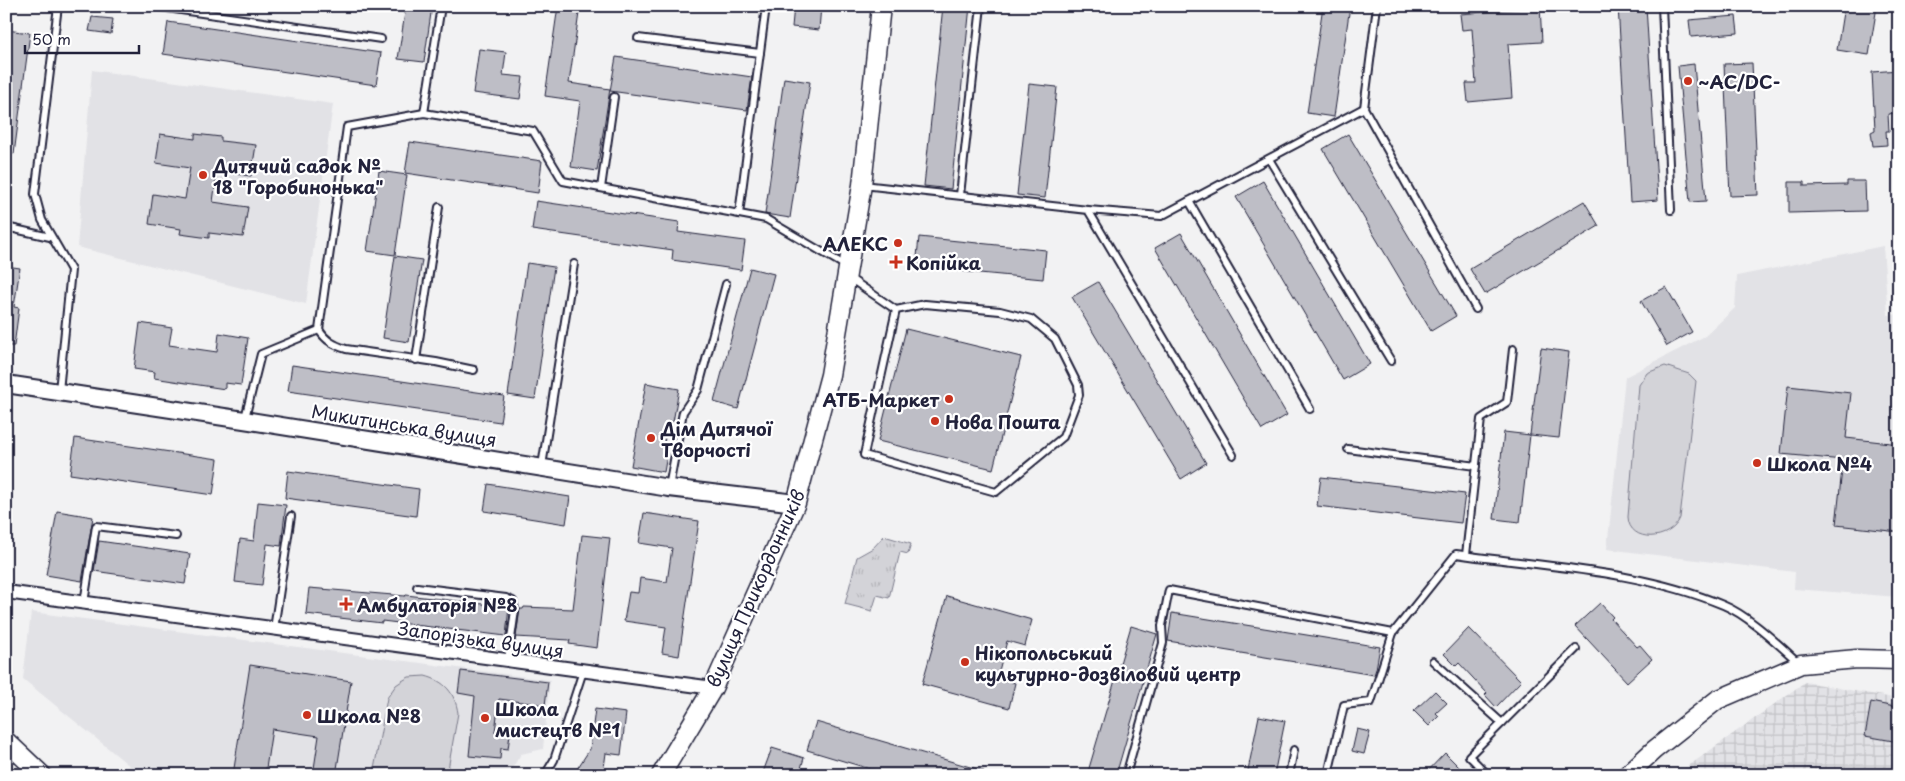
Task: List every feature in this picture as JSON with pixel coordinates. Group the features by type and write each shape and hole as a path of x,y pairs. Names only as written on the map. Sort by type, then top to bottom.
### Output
{"main road":[{"name":"вулиця Прикордонників","path":"661,775 713,688 796,503 830,375 862,185 881,6"},
{"path":"1627,775 1654,750 1717,700 1801,664 1857,659 1899,660"},
{"path":"6,741 42,775"}],"street":[{"name":"Микитинська вулиця","path":"6,384 669,488 796,503"},
{"name":"Запорізька вулиця","path":"6,592 713,688"}],"lane":[{"path":"58,6 35,194 42,220 50,237 71,270 59,392"},
{"path":"154,6 381,39"},
{"path":"424,113 440,6"},
{"path":"739,214 766,6"},
{"path":"960,195 981,6"},
{"path":"1377,6 1364,108 1476,309"},
{"path":"1662,6 1671,210"},
{"path":"638,38 760,53"},
{"path":"601,188 614,97"},
{"path":"862,185 1088,210 1161,216 1364,108"},
{"path":"474,370 346,349 334,345 324,338 319,330 348,127 424,113 533,131 563,182 766,219 847,272 896,310 925,304 1000,311 1031,319 1055,339 1078,385 1079,394 1063,437 996,492 864,455 896,310"},
{"path":"1269,159 1391,360"},
{"path":"1189,201 1310,409"},
{"path":"416,360 439,207"},
{"path":"1088,210 1233,456"},
{"path":"6,227 50,237"},
{"path":"541,468 574,264"},
{"path":"669,488 683,412 698,390 726,284"},
{"path":"244,420 261,354 319,330"},
{"path":"1466,555 1481,419 1507,402 1513,350"},
{"path":"1348,449 1476,466"},
{"path":"274,629 291,516"},
{"path":"84,604 96,526 176,536"},
{"path":"1328,775 1344,705 1370,702 1393,633 1456,554 1567,568 1654,582 1725,605 1760,628 1801,664"},
{"path":"417,587 506,598 513,601 515,610 508,660"},
{"path":"1126,775 1163,643 1162,626 1169,590 1393,633"},
{"path":"1488,775 1469,756 1576,649"},
{"path":"1433,661 1502,723"},
{"path":"545,775 554,760 583,671"},
{"path":"1289,775 1294,750"}],"shaded area":[{"name":"Дитячий садок № 18 \"Горобинонька\"","path":"92,70 333,104 306,304 77,247"},
{"name":"Школа №4","path":"1883,246 1888,315 1899,314 1899,597 1794,589 1795,572 1607,549 1625,377 1705,336 1735,308 1737,276"},
{"name":"Школа №8","path":"31,612 550,680 543,749 521,754 508,775 141,775 23,679"},
{"path":"1805,682 1899,699 1899,775 1676,775"}],"green space":[{"path":"1665,366 1689,374 1696,381 1680,518 1675,526 1668,531 1660,535 1651,536 1635,532 1630,526 1628,517 1639,385 1647,373"},
{"path":"884,536 911,544 908,554 900,552 889,598 877,595 872,611 845,604 857,557 873,548"},
{"path":"425,676 438,681 448,689 457,706 458,713 447,775 373,775 387,698 396,685 402,681 409,677"}],"building":[{"path":"406,6 432,6 424,62 398,59"},
{"path":"558,6 580,6 569,83 610,89 597,171 571,167 580,101 545,96"},
{"path":"794,6 821,6 819,30 792,27"},
{"path":"943,6 970,6 951,189 924,186"},
{"path":"1323,6 1350,6 1334,117 1307,113"},
{"path":"1519,6 1540,6 1542,42 1508,44 1512,98 1468,102 1466,83 1476,83 1472,29 1462,30 1460,14 1519,9"},
{"path":"1618,6 1646,6 1658,200 1630,202"},
{"path":"1844,6 1877,6 1869,55 1837,50"},
{"path":"1736,16 1738,33 1691,37 1689,20"},
{"path":"92,17 113,19 111,34 89,31"},
{"path":"168,22 381,53 376,85 163,54"},
{"path":"6,30 30,33 14,154 6,153"},
{"path":"479,49 506,52 503,75 523,77 520,99 473,93"},
{"path":"616,57 752,77 747,110 610,91"},
{"path":"1752,63 1758,195 1730,196 1724,64"},
{"path":"1694,64 1706,201 1690,202 1678,66"},
{"path":"1899,70 1899,101 1895,101 1896,113 1888,114 1889,131 1886,131 1887,145 1873,146 1871,132 1875,130 1872,72"},
{"path":"784,78 810,82 790,218 765,214"},
{"path":"1029,84 1057,87 1045,198 1017,195"},
{"path":"160,134 195,139 195,134 221,137 221,141 256,145 251,176 217,172 213,202 248,207 243,237 209,233 209,238 180,234 181,229 149,224 153,194 185,199 190,168 156,163"},
{"path":"1348,134 1456,316 1431,331 1323,149"},
{"path":"410,142 542,161 538,193 405,173"},
{"path":"379,171 407,175 395,255 367,251"},
{"path":"1263,181 1370,364 1343,380 1236,197"},
{"path":"1847,181 1865,181 1866,211 1789,213 1789,182 1804,182 1804,186 1847,185"},
{"path":"536,201 679,222 678,232 745,241 741,270 672,260 673,250 532,230"},
{"path":"1584,201 1599,226 1485,294 1470,269"},
{"path":"1181,233 1287,415 1262,430 1155,248"},
{"path":"919,237 1046,250 1043,279 916,267"},
{"path":"395,256 422,260 409,342 383,338"},
{"path":"527,263 554,267 535,399 508,395"},
{"path":"6,266 20,268 14,307 19,308 14,346 6,346"},
{"path":"750,268 774,274 738,409 714,402"},
{"path":"1098,282 1206,463 1181,479 1072,297"},
{"path":"1666,287 1692,332 1667,346 1641,301"},
{"path":"140,323 172,328 169,345 217,352 219,333 248,338 241,385 225,383 225,389 154,378 155,372 134,369"},
{"name":"АТБ-Маркет","path":"906,329 1021,357 993,469 878,441"},
{"path":"1541,348 1569,352 1559,438 1530,435"},
{"path":"292,365 504,396 500,422 288,391"},
{"name":"Дім Дитячої Творчості","path":"646,383 679,389 673,422 668,421 662,454 667,455 664,472 631,466"},
{"path":"1788,386 1851,393 1846,438 1899,444 1899,532 1836,525 1843,460 1781,454"},
{"path":"1504,432 1530,435 1520,522 1494,519"},
{"path":"75,438 218,459 213,495 70,474"},
{"path":"288,471 419,489 416,516 285,498"},
{"path":"1321,477 1465,494 1461,523 1317,506"},
{"path":"488,484 570,497 566,524 484,511"},
{"path":"258,502 286,505 281,546 267,544 262,585 235,582 240,539 254,541"},
{"path":"57,511 93,517 82,581 46,575"},
{"path":"644,513 699,521 679,656 662,653 666,627 624,621 629,592 638,593 640,578 667,582 672,548 639,543"},
{"path":"582,535 610,538 597,648 569,644 570,640 516,637 520,609 524,607 573,609"},
{"path":"99,541 190,554 185,584 94,571"},
{"path":"309,588 406,595 509,607 506,636 306,614"},
{"name":"Нікопольський культурно-дозвіловий центр","path":"947,596 1032,620 1025,646 1007,641 997,678 1015,683 1009,708 922,684"},
{"path":"1600,603 1613,617 1611,619 1637,647 1640,645 1652,659 1627,682 1575,626"},
{"path":"1172,613 1380,647 1376,669 1374,675 1168,641"},
{"path":"1131,626 1157,634 1116,775 1087,775"},
{"path":"1469,628 1521,681 1496,707 1485,695 1487,693 1459,663 1456,666 1444,654"},
{"path":"250,665 351,681 336,775 313,775 319,736 272,729 265,775 233,775"},
{"name":"Школа мистецтв №1","path":"461,671 548,682 545,705 499,699 495,732 510,734 508,749 501,748 500,759 469,756 475,696 458,693"},
{"path":"1435,691 1447,703 1436,713 1439,716 1429,726 1414,711"},
{"path":"1871,702 1899,708 1899,742 1865,736"},
{"path":"595,709 626,713 621,755 606,753 603,775 573,775 590,749"},
{"path":"1259,716 1285,721 1274,775 1247,775"},
{"path":"816,722 984,771 983,775 890,775 807,750"},
{"path":"1357,729 1370,732 1364,754 1352,751"},
{"path":"772,748 804,758 799,775 762,775"},
{"path":"1445,753 1467,775 1424,775"}],"place":[{"name":"~AC/DC-","path":"1688,81"},
{"name":"Дитячий садок № 18 \"Горобинонька\"","path":"203,175"},
{"name":"АЛЕКС","path":"898,243"},
{"name":"Копійка","path":"896,262"},
{"name":"АТБ-Маркет","path":"949,399"},
{"name":"Нова Пошта","path":"935,421"},
{"name":"Дім Дитячої Творчості","path":"651,438"},
{"name":"Школа №4","path":"1757,463"},
{"name":"Амбулаторія №8","path":"346,604"},
{"name":"Нікопольський культурно-дозвіловий центр","path":"965,662"},
{"name":"Школа №8","path":"307,715"},
{"name":"Школа мистецтв №1","path":"485,718"}]}
